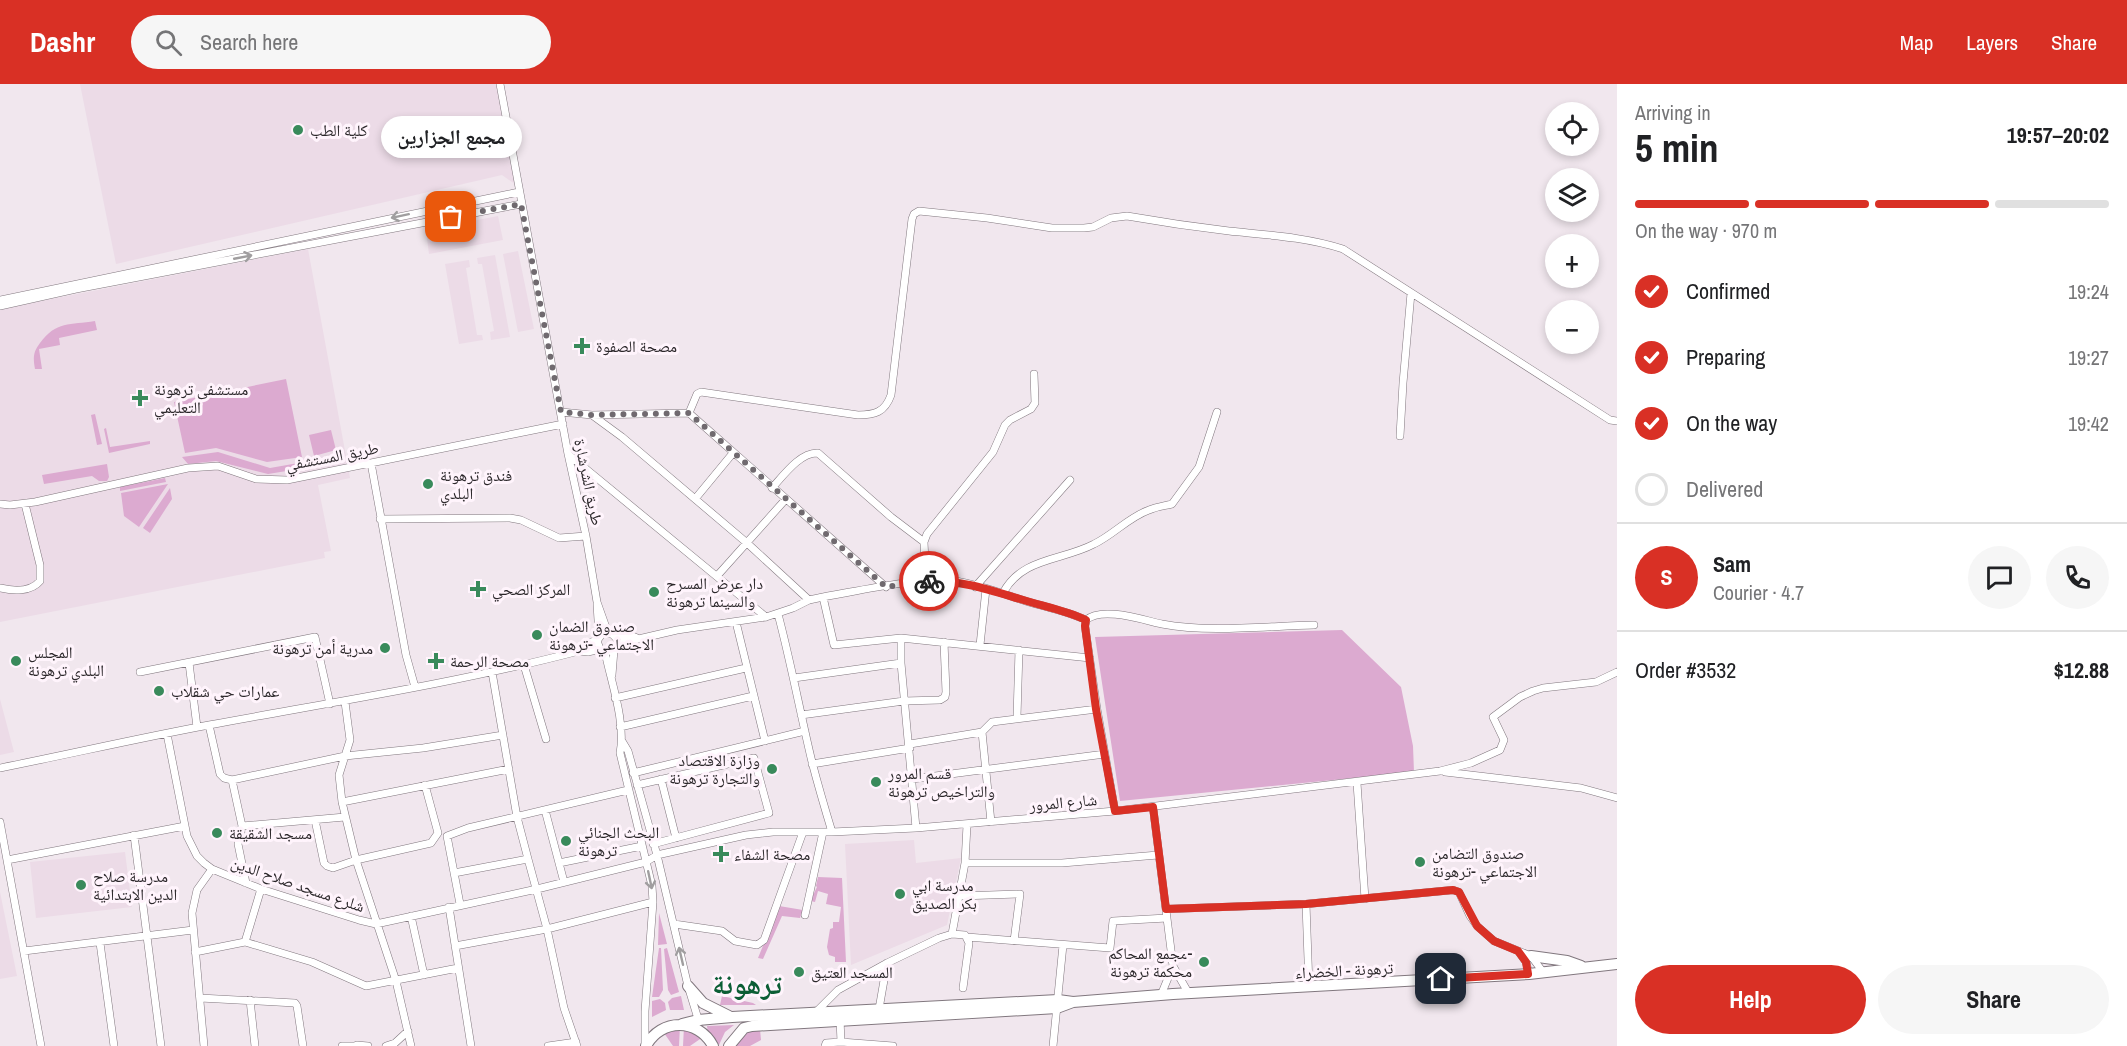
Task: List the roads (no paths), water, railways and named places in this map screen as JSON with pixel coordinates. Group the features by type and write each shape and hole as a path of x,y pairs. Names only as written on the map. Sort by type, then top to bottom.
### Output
{"highway":[{"path":"1531,956 1587,968"},
{"name":"ترهونة - الخضراء","path":"1058,1004 1161,995 1528,974 1617,964"},
{"path":"688,986 703,1003 721,1014 732,1017"},
{"path":"645,1046 663,1028 698,1020 879,1009 1058,1004"},
{"path":"729,1046 744,1028 752,1026 1058,1004"},
{"path":"682,1024 703,1032 713,1046"}],"street":[{"name":"طريق الشرشارة","path":"500,84 597,602"},
{"path":"0,300 519,192"},
{"path":"0,306 76,289 521,204"},
{"path":"689,413 701,392 858,415 878,413 884,409 891,395 912,219 919,211 1062,228 1093,227 1111,218 1127,216 1228,231 1299,238 1343,249 1610,420 1617,421"},
{"path":"1400,436 1402,383 1411,293"},
{"path":"926,581 924,542 927,534 993,452 1005,425 1030,409 1035,403 1034,374"},
{"path":"561,412 592,415 689,413 886,587"},
{"path":"1003,593 1009,581 1017,574 1042,561 1093,545 1149,510 1172,504 1198,467 1217,412"},
{"path":"592,415 747,543 809,600"},
{"name":"طريق المستشفي","path":"0,504 25,504 188,468 218,466 256,479 287,480 563,424"},
{"path":"695,499 733,453"},
{"path":"772,488 804,456 818,453 891,517 924,542"},
{"path":"568,454 766,617"},
{"path":"371,463 406,656 415,687"},
{"path":"975,587 1070,480"},
{"path":"717,576 785,500"},
{"path":"0,588 28,590 40,581 40,565 25,504"},
{"path":"380,519 510,518 521,520 559,538 586,536"},
{"path":"579,651 599,637 613,640 630,635 637,638 766,617 809,600 926,581 949,580 1003,593 1086,620"},
{"path":"980,645 986,589"},
{"path":"823,597 834,645 901,638 1090,658"},
{"path":"597,602 599,637 597,644 612,675"},
{"path":"597,602 613,640 612,675 622,741 620,753 652,886 645,1046"},
{"path":"778,614 812,764 832,832"},
{"path":"1115,811 1096,709 1086,620 1090,617 1122,615 1164,624 1188,626 1314,625"},
{"path":"736,622 765,741"},
{"path":"140,672 315,637 330,704"},
{"path":"901,638 901,663 916,828"},
{"path":"0,768 209,725 345,702 492,672 579,651 602,651 613,640"},
{"path":"801,715 904,700 940,700 945,697 946,692 944,642"},
{"path":"1017,717 1019,650"},
{"path":"189,663 197,728"},
{"path":"794,678 901,663"},
{"path":"524,665 546,739"},
{"path":"615,698 747,668"},
{"path":"492,672 517,817 547,929 564,1008 577,1044 548,1046"},
{"name":"شارع المرور","path":"657,855 746,835 773,832 832,832 967,825 1153,807 1440,771 1471,763 1500,750 1504,740 1493,717 1520,697 1543,688 1596,682 1617,672"},
{"path":"620,727 753,696"},
{"path":"345,702 350,740 339,775 342,802 356,860 396,981 411,1046"},
{"path":"812,764 982,732 992,722 1017,717 1096,709"},
{"path":"209,725 220,774 231,780 345,756 423,748 503,735"},
{"path":"633,772 805,731"},
{"path":"982,732 991,822"},
{"name":"شلرع مسجد صلاح الدين","path":"167,734 185,826 190,846 197,856 212,869 261,889 359,920 376,924 537,889 646,862 657,855"},
{"path":"622,741 628,751 657,855 688,986 703,1032"},
{"path":"912,779 1105,754"},
{"path":"637,785 754,758 769,813 653,844"},
{"path":"342,802 509,769"},
{"path":"1440,771 1581,788 1617,798"},
{"path":"661,779 676,838"},
{"path":"231,780 242,826 238,844 246,883"},
{"path":"1357,783 1365,899"},
{"path":"315,820 324,863 333,868 356,860 431,843 438,833 425,785"},
{"path":"460,904 447,836 468,828 628,790"},
{"path":"1153,807 1173,966 1189,994"},
{"path":"545,810 564,882"},
{"path":"242,826 345,817"},
{"path":"0,822 41,1046"},
{"path":"952,934 965,863 967,825"},
{"path":"7,860 185,826"},
{"path":"674,924 722,931 735,941 757,945 764,940 803,832"},
{"path":"806,915 823,832"},
{"path":"134,835 161,1046"},
{"path":"559,863 642,846"},
{"path":"965,863 1062,863 1158,855"},
{"path":"454,873 528,859"},
{"path":"204,1046 192,913 197,890 212,869"},
{"path":"246,942 261,889"},
{"path":"1166,909 1306,904 1453,890 1459,892 1477,926 1494,941 1531,956 1543,972"},
{"path":"960,896 1020,894 1014,941"},
{"path":"455,946 547,929 653,902"},
{"path":"1306,904 1309,987"},
{"path":"449,907 471,1046"},
{"path":"411,916 424,975"},
{"path":"816,1012 838,990 887,963 952,934 1110,948 1113,921 1167,918"},
{"path":"24,951 193,930"},
{"path":"963,988 968,937"},
{"path":"195,952 246,942 312,962 362,986 458,968"},
{"path":"100,943 114,1046"},
{"path":"1053,1046 1063,945"},
{"path":"1518,951 1526,962 1528,974"},
{"path":"879,1009 887,963"},
{"path":"1161,995 1173,966"},
{"path":"200,998 295,1003 303,1046"},
{"path":"250,999 255,1046"},
{"path":"840,1020 841,1042"},
{"path":"386,1046 395,1043 408,1031"},
{"path":"825,1046 826,1043 841,1042 893,1046"},
{"path":"342,1046 368,1046"}],"place":[{"name":"كلية الطب","path":"298,130"},
{"name":"مجمع الجزارين","path":"451,217"},
{"name":"مصحة الصفوة","path":"582,346"},
{"name":"مستشفى ترهونة التعليمي","path":"140,398"},
{"name":"فندق ترهونة البلدي","path":"428,484"},
{"name":"المركز الصحي","path":"478,589"},
{"name":"دار عرض المسرح والسينما ترهونة","path":"654,592"},
{"name":"صندوق الضمان الاجتماعي -ترهونة","path":"537,635"},
{"name":"مدرية أمن ترهونة","path":"385,648"},
{"name":"المجلس البلدي ترهونة","path":"16,661"},
{"name":"مصحة الرحمة","path":"436,661"},
{"name":"عمارات حي شقلاب","path":"159,691"},
{"name":"وزارة الاقتصاد والتجارة ترهونة","path":"772,769"},
{"name":"قسم المرور والتراخيص ترهونة","path":"876,782"},
{"name":"مسجد الشقيقة","path":"217,833"},
{"name":"البحث الجنائي ترهونة","path":"566,841"},
{"name":"مصحة الشفاء","path":"721,854"},
{"name":"صندوق التضامن الاجتماعي -ترهونة","path":"1420,862"},
{"name":"مدرسة صلاح الدين الابتدائية","path":"81,885"},
{"name":"مدرسة ابي بكر الصديق","path":"900,894"},
{"name":"مجمع المحاكم- محكمة ترهونة","path":"1204,962"},
{"name":"المسجد العتيق","path":"799,972"}],"district":[{"name":"ترهونة","path":"747,984"}]}
